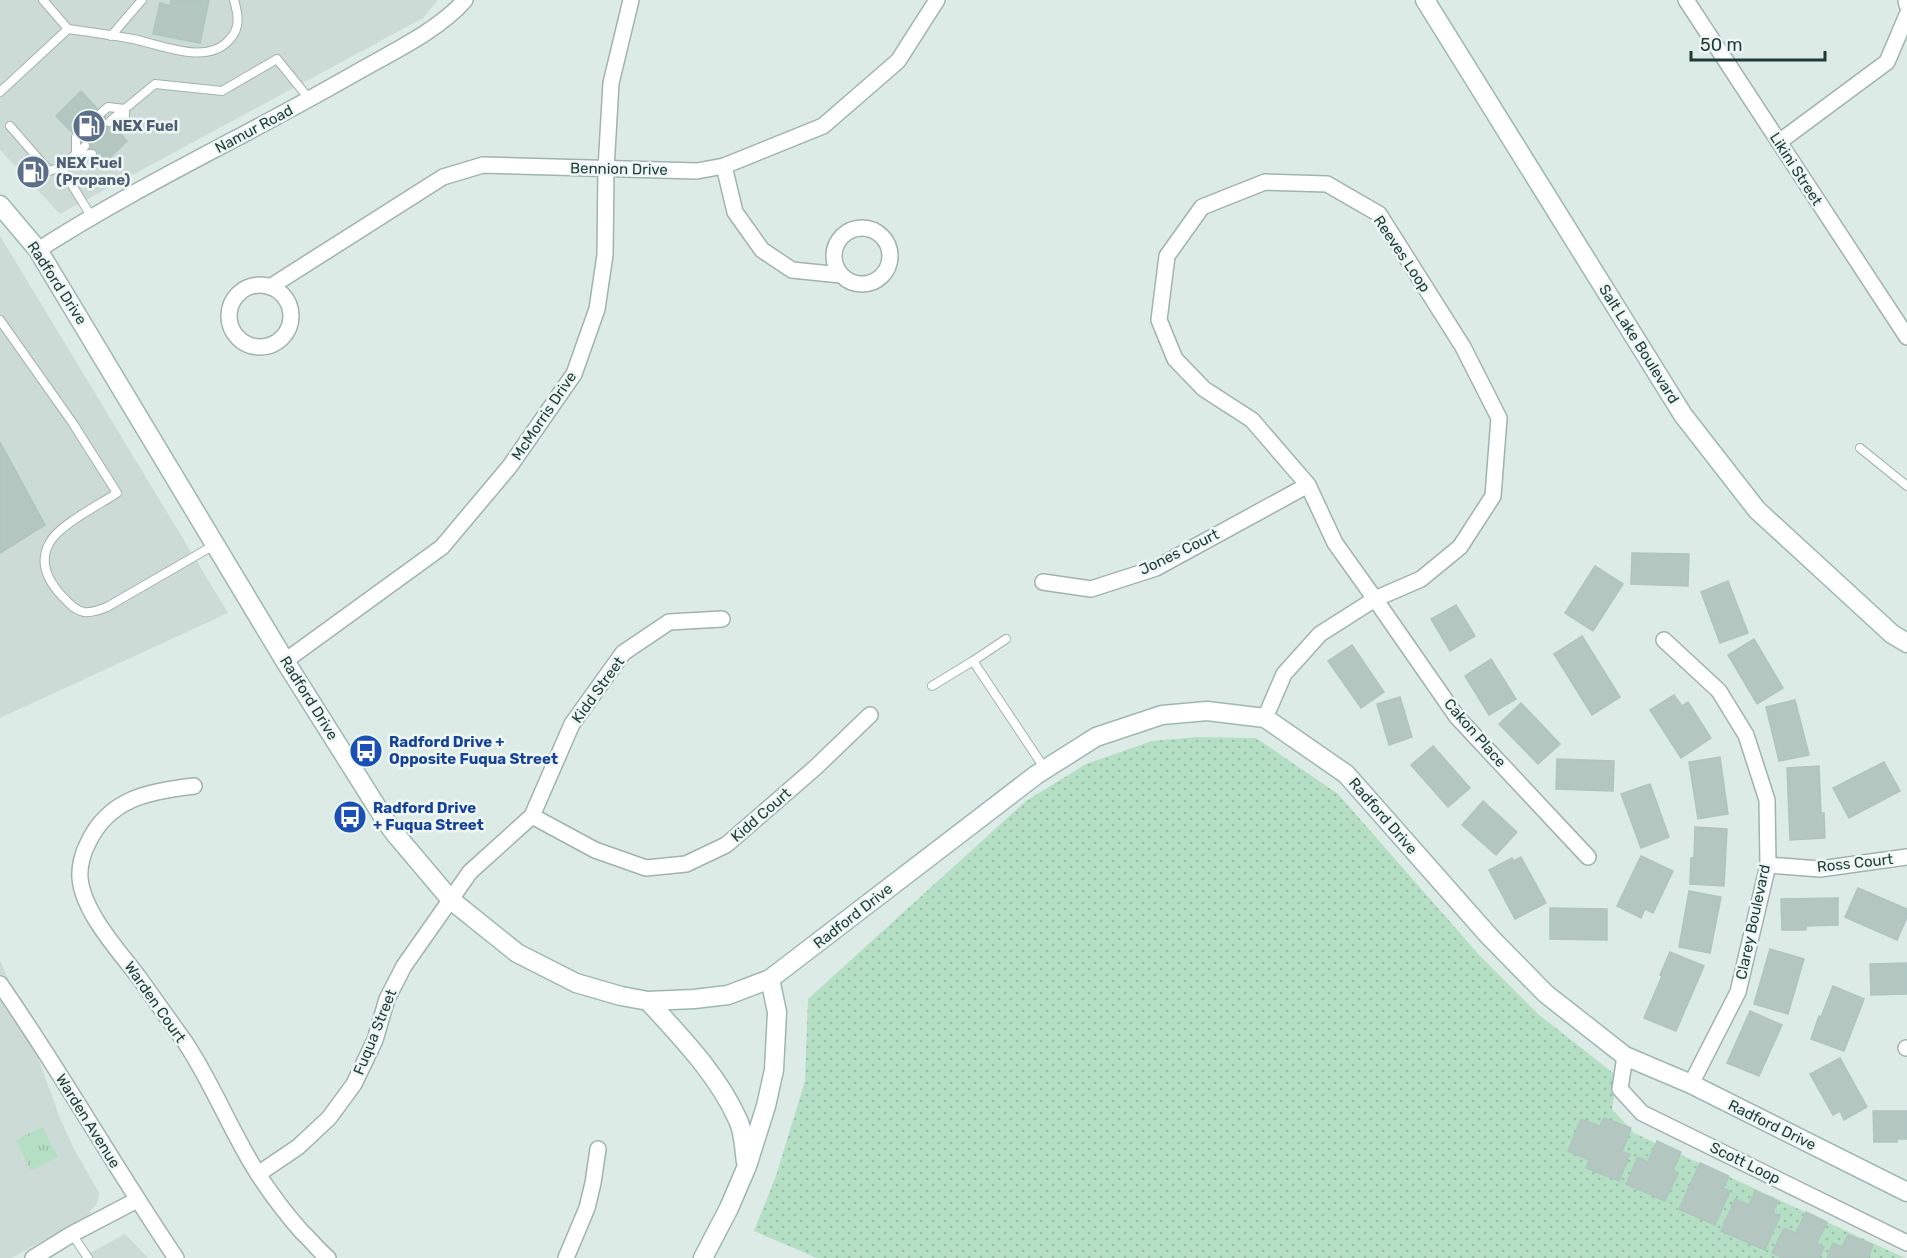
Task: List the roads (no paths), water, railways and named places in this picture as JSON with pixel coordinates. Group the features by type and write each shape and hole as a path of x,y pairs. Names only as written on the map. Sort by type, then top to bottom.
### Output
{"street":[{"name":"Namur Road","path":"39,250 91,216 310,100 426,32 465,0"},
{"name":"McMorris Drive","path":"285,661 442,547 510,466 574,374 597,309 605,255 606,169 611,83 632,0"},
{"name":"Bennion Drive","path":"270,287 443,177 483,165 697,171 724,166 823,126 898,61 937,0"},
{"name":"Salt Lake Boulevard","path":"1425,0 1683,415 1757,510 1892,634 1907,643"},
{"name":"Likini Street","path":"1686,0 1907,338"},
{"path":"1906,0 1907,5"},
{"path":"1779,142 1887,62 1907,15"},
{"path":"724,166 735,212 762,250 792,270 841,275"},
{"name":"Reeves Loop","path":"1265,718 1284,674 1320,634 1375,599 1422,579 1460,547 1493,496 1499,418 1463,347 1379,214 1327,184 1265,182 1202,207 1167,256 1159,320 1175,359 1204,389 1252,420 1308,485 1335,543 1375,599"},
{"name":"Radford Drive","path":"0,205 39,250 285,661 396,835 451,900 517,953 576,983 621,996 648,1001 728,995 771,979 1046,769 1096,737 1161,715 1207,711 1265,718 1346,774 1489,936 1546,994 1625,1056 1691,1084 1907,1192"},
{"path":"260,285 270,287 286,300 290,310 287,331 280,340 271,345 260,347 249,345 234,333 229,315 231,305 242,291 260,285"},
{"name":"Jones Court","path":"1043,582 1090,589 1156,568 1308,485"},
{"name":"Cakon Place","path":"1375,599 1457,717 1588,856"},
{"name":"Kidd Street","path":"451,900 470,872 532,816 572,724 623,653 669,622 722,619"},
{"name":"Clarey Boulevard","path":"1664,640 1719,691 1746,735 1767,800 1768,865 1738,992 1691,1084"},
{"name":"Kidd Court","path":"532,816 595,850 645,868 686,864 726,845 816,767 870,715"},
{"name":"Warden Court","path":"194,786 142,795 121,804 103,818 86,847 80,878 87,902 102,927 186,1045 258,1174 291,1219 327,1258"},
{"name":"Ross Court","path":"1768,865 1820,869 1907,858"},
{"name":"Fuqua Street","path":"258,1174 298,1147 329,1118 354,1084 375,1040 387,999 404,966 451,900"},
{"path":"703,1258 729,1208 747,1166 766,1106 774,1070 777,1012 771,979"},
{"name":"Warden Avenue","path":"0,984 35,1033 137,1200 176,1258"},
{"path":"648,1001 683,1039 717,1083 739,1122 747,1166"},
{"name":"Scott Loop","path":"1625,1056 1620,1089 1642,1113 1907,1243"},
{"path":"566,1258 587,1208 598,1149"},
{"path":"33,1258 72,1234 137,1200"}],"lane":[{"path":"43,0 68,28 130,38 193,53 223,48 236,33 238,15 234,0"},
{"path":"111,36 142,0"},
{"path":"0,92 68,28"},
{"path":"110,122 155,84 222,91 277,59 310,100"},
{"path":"101,113 108,107 125,109"},
{"path":"117,130 125,122 125,109"},
{"path":"10,126 49,171 61,167 85,146"},
{"path":"76,137 76,155"},
{"path":"76,155 93,154"},
{"path":"61,167 91,216"},
{"path":"0,320 72,422 117,494 52,538 47,548 45,566 52,585 75,608 89,612 107,607 216,544"},
{"path":"1860,448 1907,486"},
{"path":"932,686 1006,639"},
{"path":"973,661 1046,769"},
{"path":"72,1234 88,1258"}],"place":[{"name":"NEX Fuel","path":"89,126"},
{"name":"NEX Fuel (Propane)","path":"33,172"},
{"name":"Radford Drive + Opposite Fuqua Street","path":"366,751"},
{"name":"Radford Drive + Fuqua Street","path":"350,817"}]}
